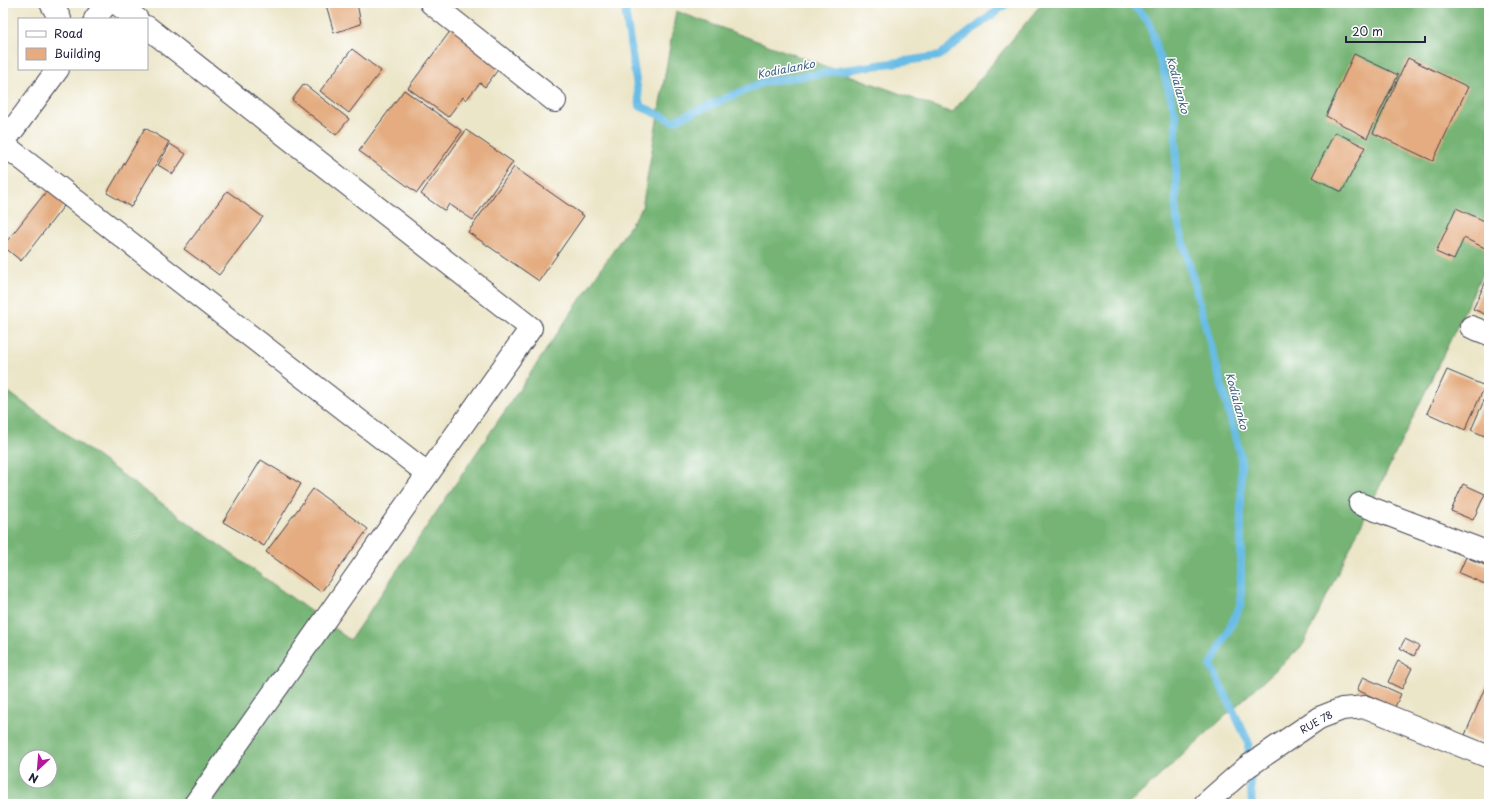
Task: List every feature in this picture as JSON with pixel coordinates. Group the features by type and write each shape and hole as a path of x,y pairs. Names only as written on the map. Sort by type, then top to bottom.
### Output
{"street":[{"path":"50,3 59,18"},
{"path":"96,18 107,3"},
{"path":"116,3 136,18"},
{"path":"431,3 554,101"},
{"path":"148,28 531,328 195,804"},
{"path":"57,70 11,117 3,144 428,474"},
{"path":"1360,504 1489,553"},
{"name":"RUE 78","path":"1205,804 1247,767 1319,718 1342,708 1366,707 1489,757"}],"green space":[{"path":"1042,3 1489,3 1489,260 1303,645 1129,804 3,804 3,388 350,640 642,208 676,11 952,113"}],"building":[{"path":"320,3 357,3 361,24 334,33 327,8"},
{"path":"454,26 503,63 485,87 480,83 466,100 463,97 448,117 408,88"},
{"path":"352,49 381,71 349,113 320,91"},
{"path":"1354,54 1398,75 1367,138 1326,116"},
{"path":"1408,58 1468,87 1433,161 1373,133"},
{"path":"304,84 349,119 336,135 292,100"},
{"path":"404,90 462,131 417,193 359,151"},
{"path":"145,128 169,142 131,207 107,193"},
{"path":"466,130 513,162 473,220 449,204 445,211 421,194"},
{"path":"1335,132 1365,147 1342,192 1312,177"},
{"path":"170,144 186,154 173,174 158,165"},
{"path":"514,167 584,216 539,281 468,232"},
{"path":"49,188 67,202 21,261 3,246"},
{"path":"227,191 263,217 219,275 184,249"},
{"path":"1456,208 1489,223 1489,250 1464,238 1454,260 1436,252"},
{"path":"1489,275 1489,316 1473,309"},
{"path":"1447,370 1485,386 1465,430 1427,413"},
{"path":"1489,389 1489,438 1471,430"},
{"path":"261,460 301,484 264,546 223,522"},
{"path":"1463,484 1485,494 1473,520 1451,511"},
{"path":"313,489 368,529 321,592 266,552"},
{"path":"1466,557 1489,567 1489,575 1485,584 1459,573"},
{"path":"1405,639 1419,646 1414,656 1400,648"},
{"path":"1398,661 1412,668 1402,689 1388,682"},
{"path":"1363,677 1401,694 1395,707 1357,690"},
{"path":"1489,678 1489,745 1465,735"}],"waterway":[{"name":"Kodialanko","path":"624,3 640,106 673,121 764,82 939,56 1007,3"},
{"name":"Kodialanko","path":"1131,3 1149,22 1176,116 1176,215 1241,458 1241,604 1211,666 1248,741 1252,804"}]}
